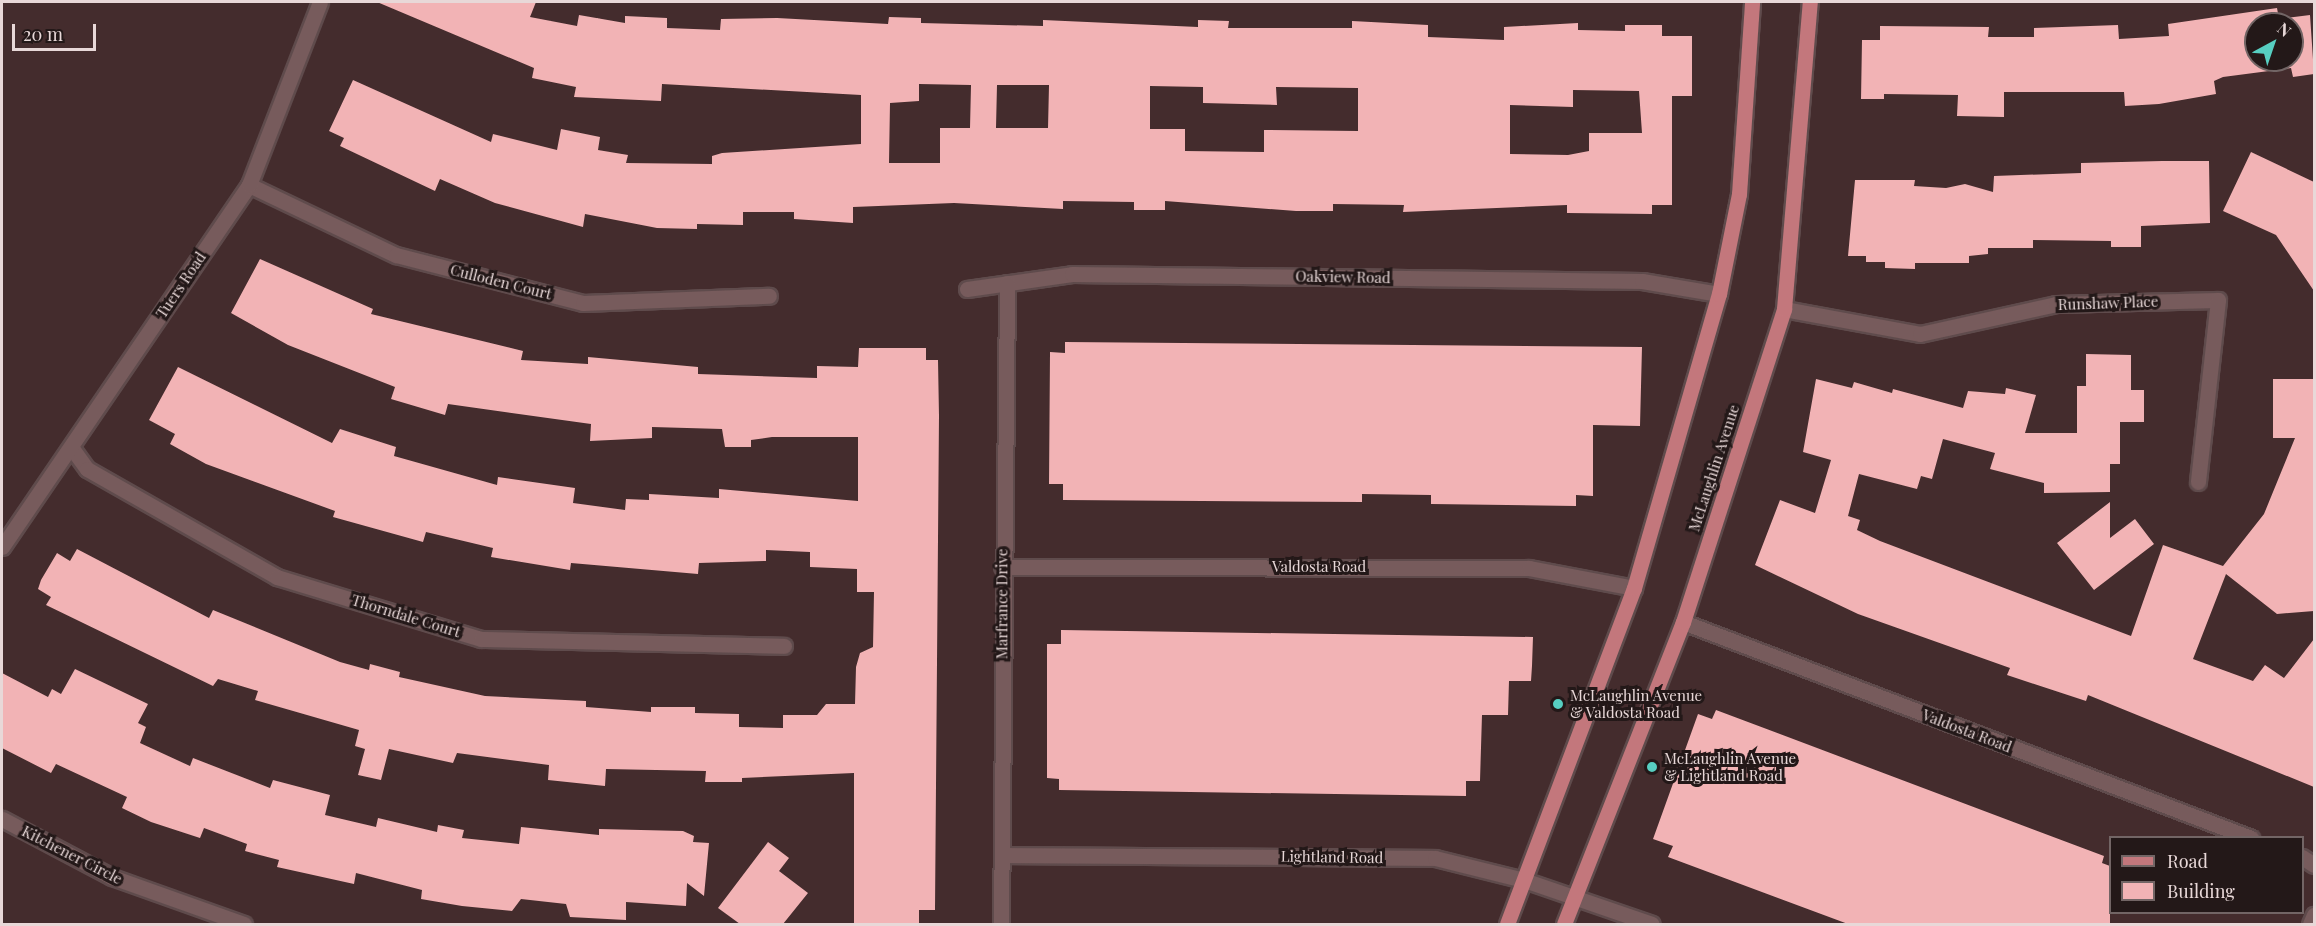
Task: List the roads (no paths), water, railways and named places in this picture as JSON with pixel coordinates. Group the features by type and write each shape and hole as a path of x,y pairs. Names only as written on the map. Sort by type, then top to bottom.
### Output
{"main road":[{"path":"1508,924 1634,588 1719,294 1739,194 1752,2"},
{"name":"McLaughlin Avenue","path":"1564,924 1683,622 1784,309 1810,2"}],"street":[{"name":"Tuers Road","path":"2,547 249,185 320,2"},
{"name":"Culloden Court","path":"249,185 396,255 583,303 769,296"},
{"name":"Oakview Road","path":"967,289 1072,274 1642,281 1719,294"},
{"name":"Marfrance Drive","path":"1001,924 1003,855 1002,567 1007,283"},
{"name":"Runshaw Place","path":"1784,309 1920,334 2056,304 2218,300 2198,482"},
{"name":"Thorndale Court","path":"71,447 87,469 277,577 481,639 784,646"},
{"name":"Valdosta Road","path":"1002,567 1529,568 1634,588"},
{"name":"Valdosta Road","path":"1683,622 2248,836"},
{"name":"Kitchener Circle","path":"2,819 112,877 244,924"},
{"name":"Lightland Road","path":"1003,855 1435,858 1524,880 1652,924"},
{"path":"2310,924 2314,915"}],"place":[{"name":"McLaughlin Avenue & Valdosta Road","path":"1558,704"},
{"name":"McLaughlin Avenue & Lightland Road","path":"1652,767"}]}
